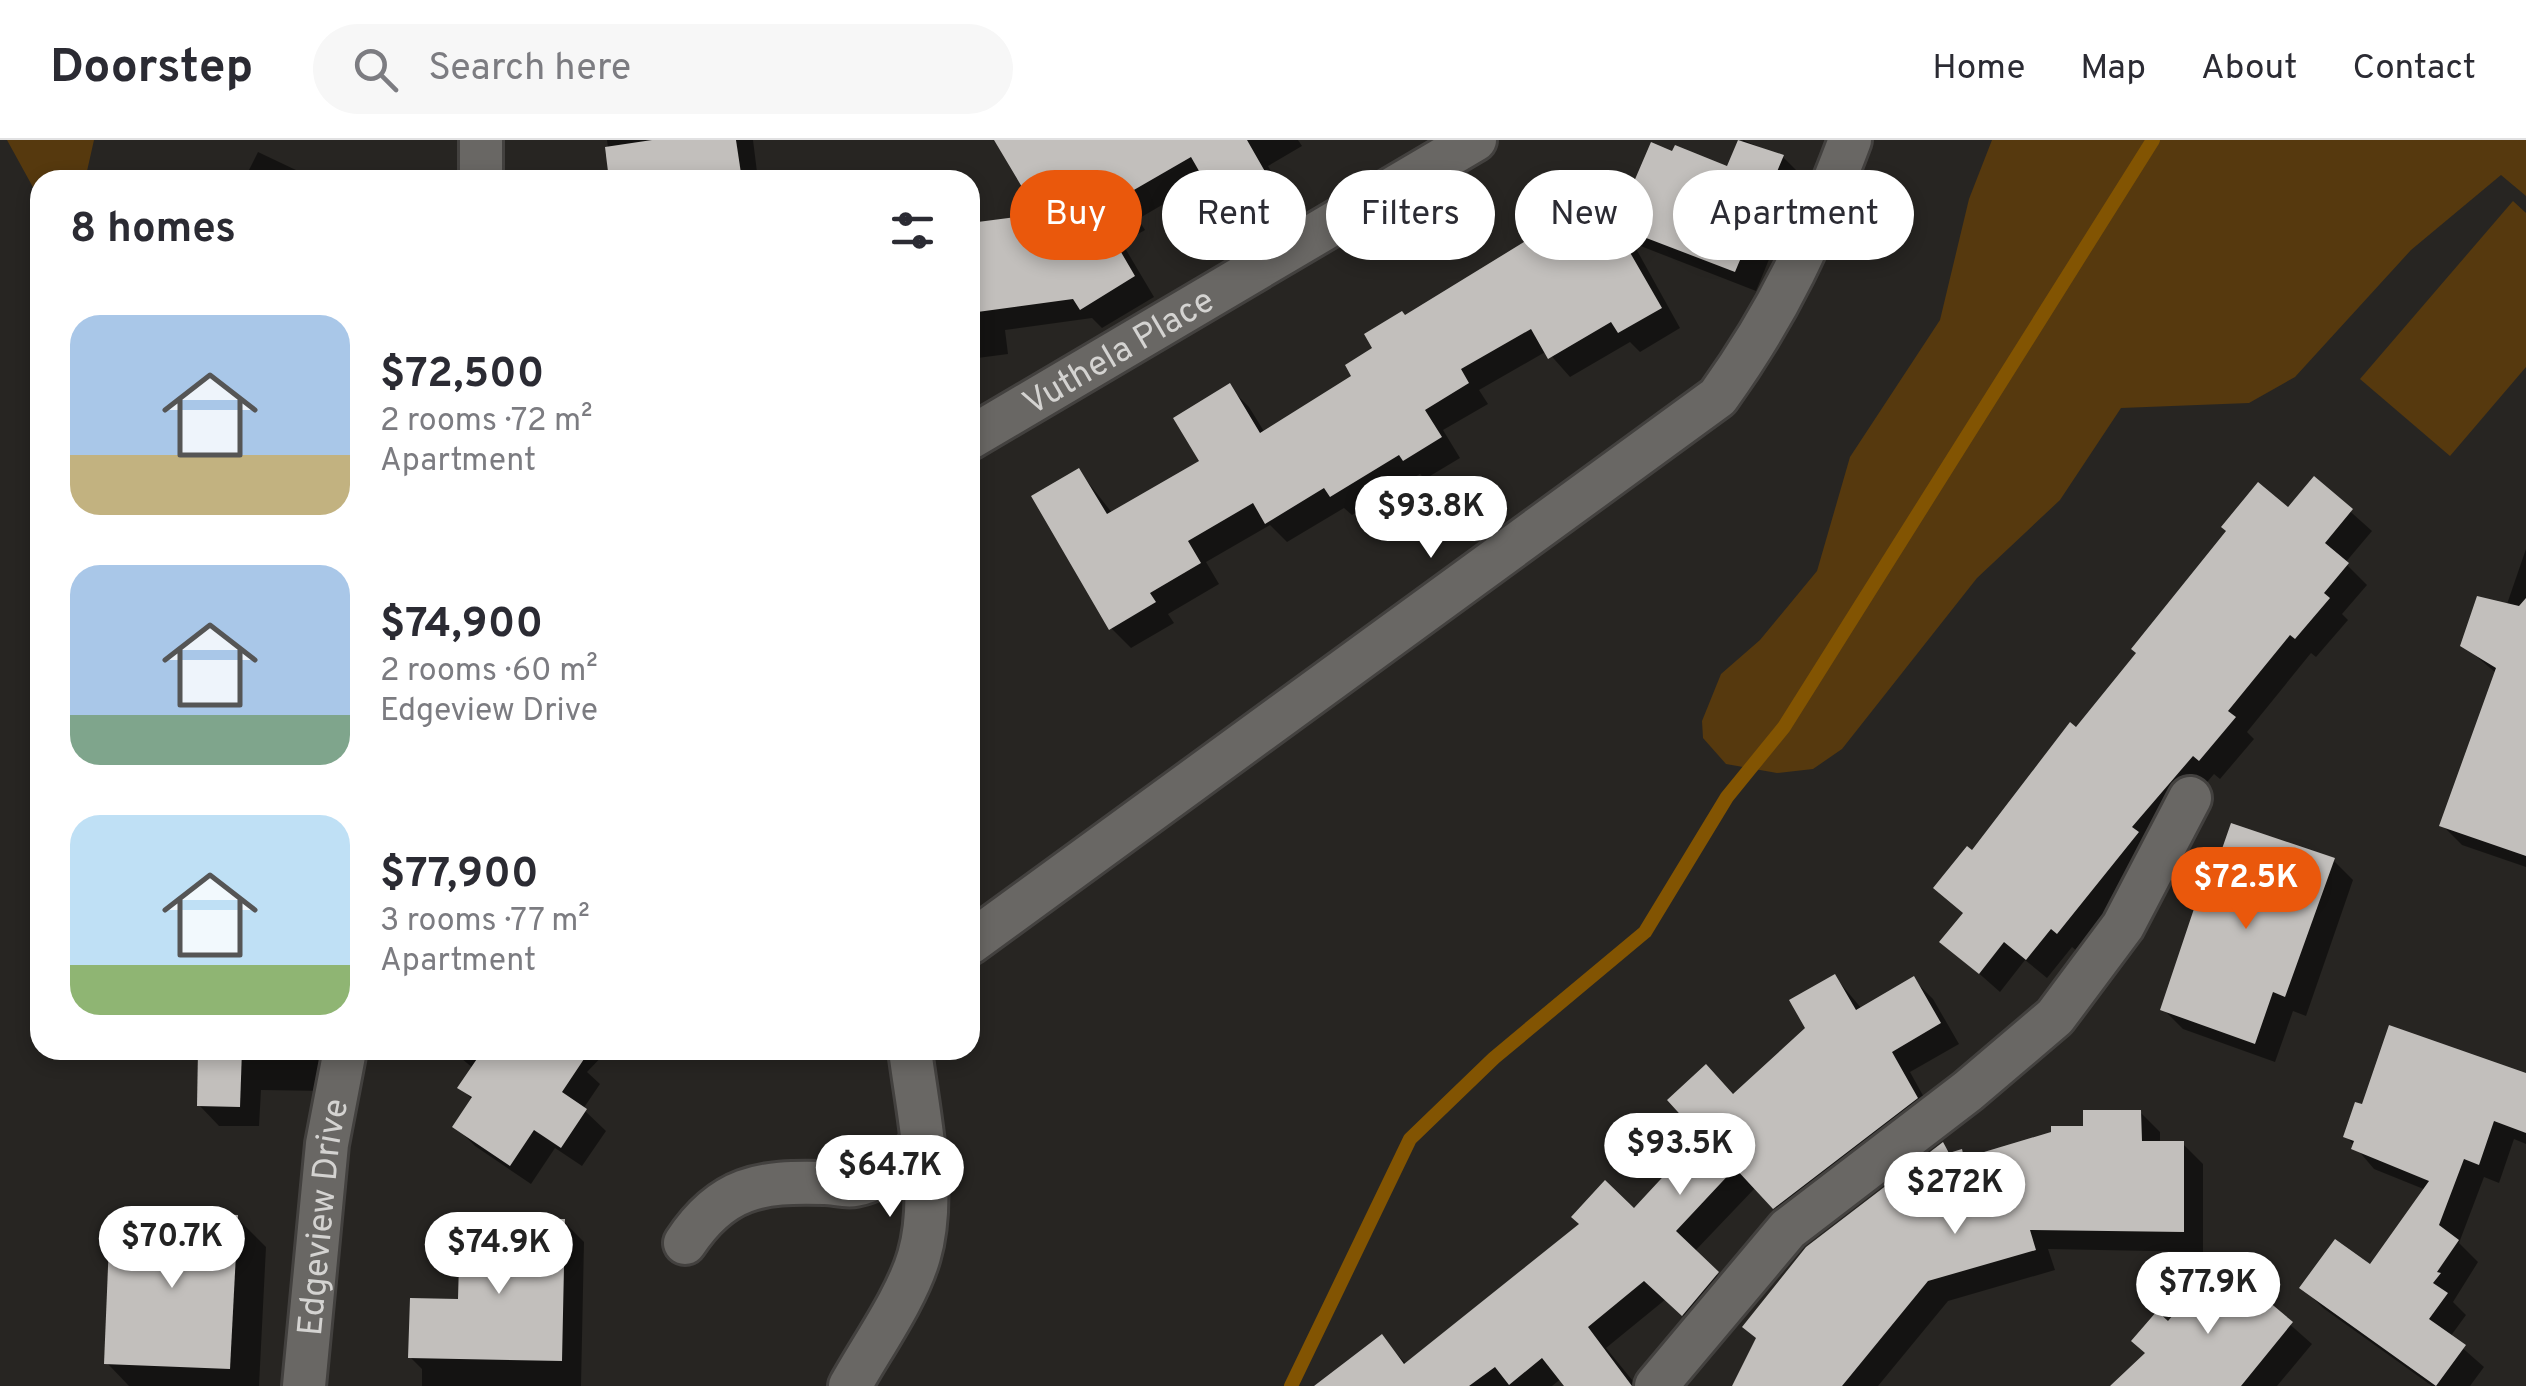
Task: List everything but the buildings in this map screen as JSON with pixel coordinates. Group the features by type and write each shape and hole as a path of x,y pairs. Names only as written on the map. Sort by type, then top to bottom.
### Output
{"street":[{"path":"481,140 481,170"},
{"name":"Vuthela Place","path":"980,432 1475,140"},
{"path":"980,936 1718,396 1765,332 1812,241 1850,140"},
{"path":"1656,1386 1788,1229 1968,1091 2055,1017 2123,926 2190,798"},
{"name":"Edgeview Drive","path":"304,1386 327,1144 344,1060"},
{"path":"850,1386 918,1260 926,1221 911,1060"},
{"path":"685,1242 704,1214 743,1188 826,1183 851,1186 876,1178 921,1146"}],"shaded area":[{"path":"7,140 94,140 87,170 30,170 30,182"},
{"path":"1992,140 2526,140 2526,196 2501,175 2411,250 2295,377 2249,403 2121,408 2060,500 1977,578 1842,749 1813,769 1777,773 1726,764 1703,738 1702,721 1721,674 1760,640 1817,571 1850,457 1940,320 1969,199"},
{"path":"2513,201 2526,213 2526,367 2450,456 2360,379"}],"waterway":[{"path":"1291,1386 1410,1139 1494,1058 1645,932 1727,797 1784,727 2153,140"}]}
